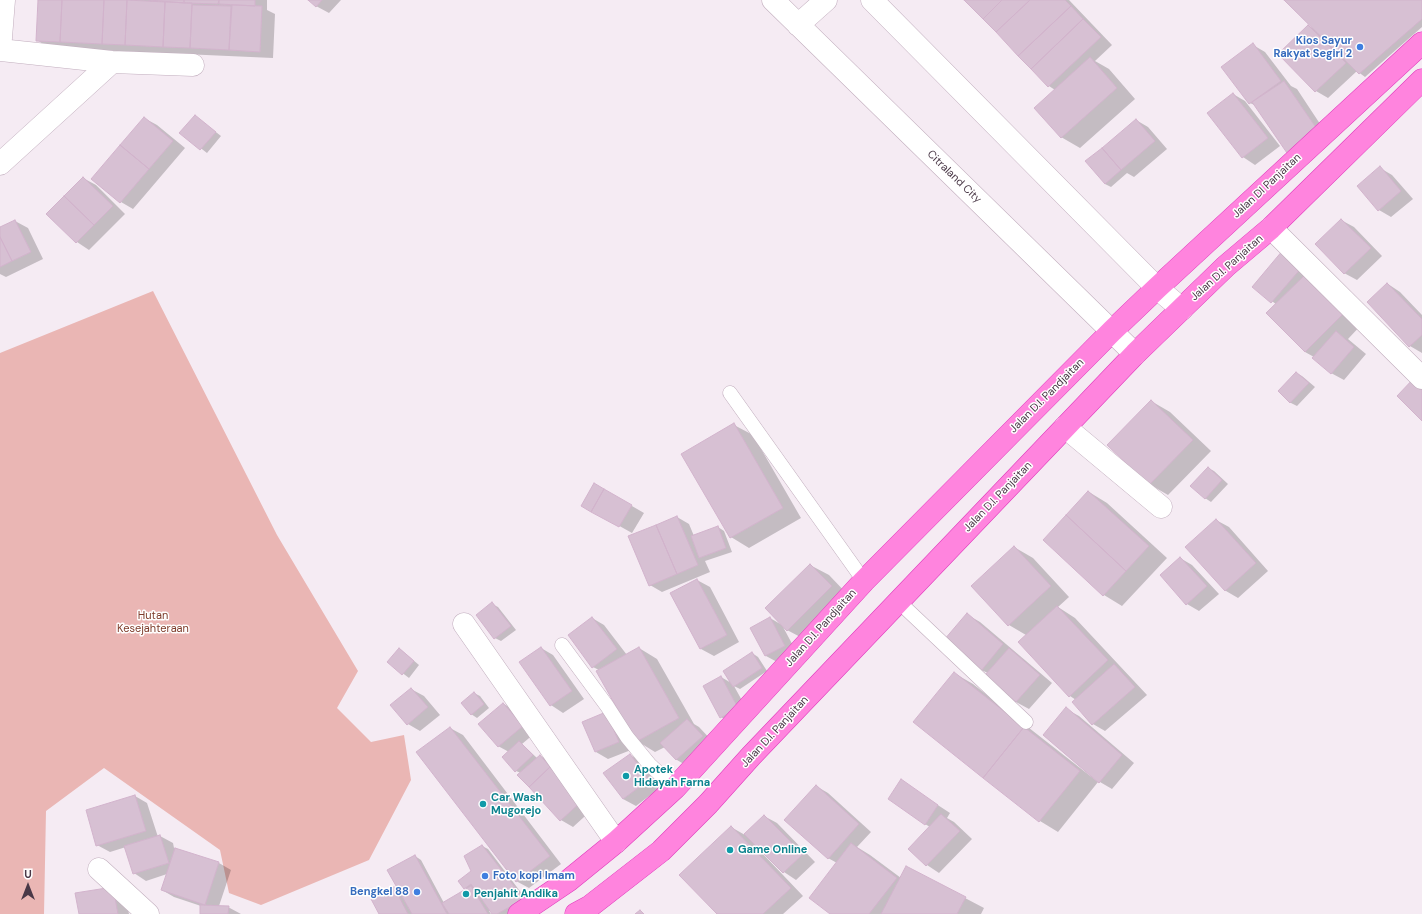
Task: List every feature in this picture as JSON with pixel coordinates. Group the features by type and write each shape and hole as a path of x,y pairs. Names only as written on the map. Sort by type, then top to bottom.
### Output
{"highway":[{"name":"Jalan DI Panjaitan","path":"1112,331 1422,43"},
{"name":"Jalan D.I. Panjaitan","path":"576,914 589,907 661,851 708,804 751,756 1135,354 1226,266 1271,228 1422,80"},
{"name":"Jalan D.I. Pandjaitan","path":"520,914 568,881 616,842 675,788 864,581 1112,331"}],"street":[{"path":"4,0 0,50 112,62 193,65"},
{"name":"Citraland City","path":"773,0 1135,354"},
{"path":"798,25 826,0"},
{"path":"872,0 1157,288 1182,309"},
{"path":"0,164 112,62"},
{"path":"1271,228 1422,378"},
{"path":"1065,427 1161,507"},
{"path":"464,624 616,842"},
{"path":"99,869 148,914"}],"lane":[{"path":"730,393 864,581"},
{"path":"899,602 1026,722"},
{"path":"562,645 607,706 627,737 650,765 675,788"}],"green space":[{"name":"Hutan Kesejahteraan","path":"153,291 277,535 358,671 337,708 371,742 404,735 411,780 369,860 261,905 229,893 220,850 104,768 46,811 44,914 0,914 0,353"}],"building":[{"path":"38,0 62,0 60,42 36,41"},
{"path":"62,0 104,0 102,44 60,42"},
{"path":"104,0 127,0 125,45 102,44"},
{"path":"127,0 165,2 163,47 125,45"},
{"path":"149,0 184,0 184,3"},
{"path":"184,0 219,0 218,4 184,3"},
{"path":"219,0 255,0 255,6 219,4"},
{"path":"308,0 322,0 316,7"},
{"path":"964,0 1002,0 983,19"},
{"path":"1002,0 1030,0 996,32 983,19"},
{"path":"1030,0 1065,0 1071,6 1018,56 996,32"},
{"name":"Kios Sayur Rakyat Segiri 2","path":"1284,0 1422,0 1422,19 1359,74"},
{"path":"165,2 192,3 190,48 163,47"},
{"path":"192,5 231,6 229,50 190,48"},
{"path":"232,5 262,6 260,52 229,50"},
{"path":"1071,6 1083,19 1031,69 1018,56"},
{"path":"1083,19 1101,37 1048,87 1031,69"},
{"path":"1308,25 1346,63 1315,92 1278,54"},
{"path":"1253,43 1281,81 1249,104 1221,67"},
{"path":"1090,57 1117,88 1061,138 1034,108"},
{"path":"1284,81 1319,132 1287,153 1252,102"},
{"path":"1233,93 1268,138 1242,158 1207,113"},
{"path":"195,115 216,132 200,150 179,133"},
{"path":"144,117 173,141 149,169 120,145"},
{"path":"1136,119 1155,141 1121,170 1102,148"},
{"path":"120,145 149,169 120,203 91,179"},
{"path":"1102,148 1121,170 1105,184 1085,161"},
{"path":"1380,166 1401,191 1378,211 1357,186"},
{"path":"83,177 113,206 94,225 64,196"},
{"path":"64,196 94,225 76,243 46,214"},
{"path":"1341,219 1371,248 1344,274 1315,244"},
{"path":"15,220 31,252 12,261 0,237 0,227"},
{"path":"0,237 12,261 0,267"},
{"path":"1283,250 1303,266 1271,303 1252,287"},
{"path":"1307,273 1345,312 1305,352 1266,313"},
{"path":"1387,283 1422,319 1422,335 1409,347 1367,302"},
{"path":"1336,331 1354,347 1331,374 1312,358"},
{"path":"1296,372 1309,383 1290,403 1278,391"},
{"path":"1416,376 1422,383 1422,421 1397,396"},
{"path":"1151,400 1193,440 1149,485 1107,445"},
{"path":"734,423 783,508 730,538 681,454"},
{"path":"1208,467 1222,480 1205,499 1190,486"},
{"path":"594,483 604,489 591,512 581,506"},
{"path":"604,489 632,505 619,527 591,512"},
{"path":"1088,491 1149,546 1126,571 1066,515"},
{"path":"1066,515 1126,571 1103,596 1043,540"},
{"path":"677,516 698,565 677,574 656,525"},
{"path":"1216,519 1256,563 1225,591 1185,547"},
{"path":"656,525 677,574 649,586 628,536"},
{"path":"718,526 726,548 699,558 691,536"},
{"path":"1014,546 1051,586 1008,626 971,586"},
{"path":"1180,557 1207,586 1186,605 1160,575"},
{"path":"810,564 832,586 787,631 765,608"},
{"path":"697,579 727,635 700,649 670,593"},
{"path":"492,602 511,626 494,639 476,615"},
{"path":"1057,606 1108,660 1069,697 1018,642"},
{"path":"967,613 1003,644 981,671 944,640"},
{"path":"592,617 617,649 592,668 568,635"},
{"path":"770,617 785,646 765,656 750,628"},
{"path":"541,647 572,691 550,706 519,662"},
{"path":"639,647 679,718 636,742 596,671"},
{"path":"399,648 414,661 402,675 387,662"},
{"path":"1009,648 1040,675 1016,702 985,675"},
{"path":"752,652 762,668 733,687 723,671"},
{"path":"1114,664 1135,687 1092,725 1072,702"},
{"path":"954,672 1024,727 983,778 913,722"},
{"path":"721,676 738,708 720,718 703,686"},
{"path":"411,688 428,707 407,725 390,705"},
{"path":"474,692 484,704 471,715 461,703"},
{"path":"503,703 523,726 498,747 478,724"},
{"path":"1066,707 1122,755 1099,783 1043,735"},
{"path":"606,712 619,742 595,752 582,722"},
{"path":"687,719 703,736 676,760 660,743"},
{"name":"Car Wash Mugorejo","path":"450,727 550,856 516,882 416,752"},
{"path":"1024,727 1080,771 1039,822 983,778"},
{"path":"519,741 533,755 515,772 502,757"},
{"name":"Apotek Hidayah Farna","path":"630,754 649,780 623,799 603,773"},
{"path":"540,755 550,767 529,787 517,775"},
{"path":"550,767 582,801 560,821 529,787"},
{"path":"901,779 938,805 925,825 888,799"},
{"path":"816,785 859,824 828,859 784,820"},
{"path":"135,795 146,831 96,846 86,810"},
{"path":"941,814 960,831 926,866 908,849"},
{"path":"764,815 803,854 783,873 744,834"},
{"name":"Game Online","path":"731,826 791,888 763,914 717,914 679,875"},
{"path":"160,835 169,863 133,874 124,846"},
{"path":"851,843 897,878 869,914 830,914 809,898"},
{"name":"Foto kopi Imam","path":"482,845 524,899 497,914 492,914 471,884 464,889 458,881 471,871 464,856"},
{"path":"175,848 219,862 205,905 161,890"},
{"name":"Bengkel 88","path":"415,855 447,914 412,914 387,870"},
{"path":"906,866 966,897 957,914 881,914"},
{"name":"Penjahit Andika","path":"471,886 488,914 449,914 442,903"},
{"path":"113,887 118,914 79,914 75,893"},
{"path":"394,887 408,914 379,914 371,899"},
{"path":"200,905 229,906 228,914 200,914"},
{"path":"640,910 644,914 635,914"}],"place":[{"name":"Kios Sayur Rakyat Segiri 2","path":"1360,47"},
{"name":"Apotek Hidayah Farna","path":"626,776"},
{"name":"Car Wash Mugorejo","path":"483,804"},
{"name":"Game Online","path":"730,850"},
{"name":"Foto kopi Imam","path":"485,876"},
{"name":"Bengkel 88","path":"417,892"},
{"name":"Penjahit Andika","path":"466,894"}]}
